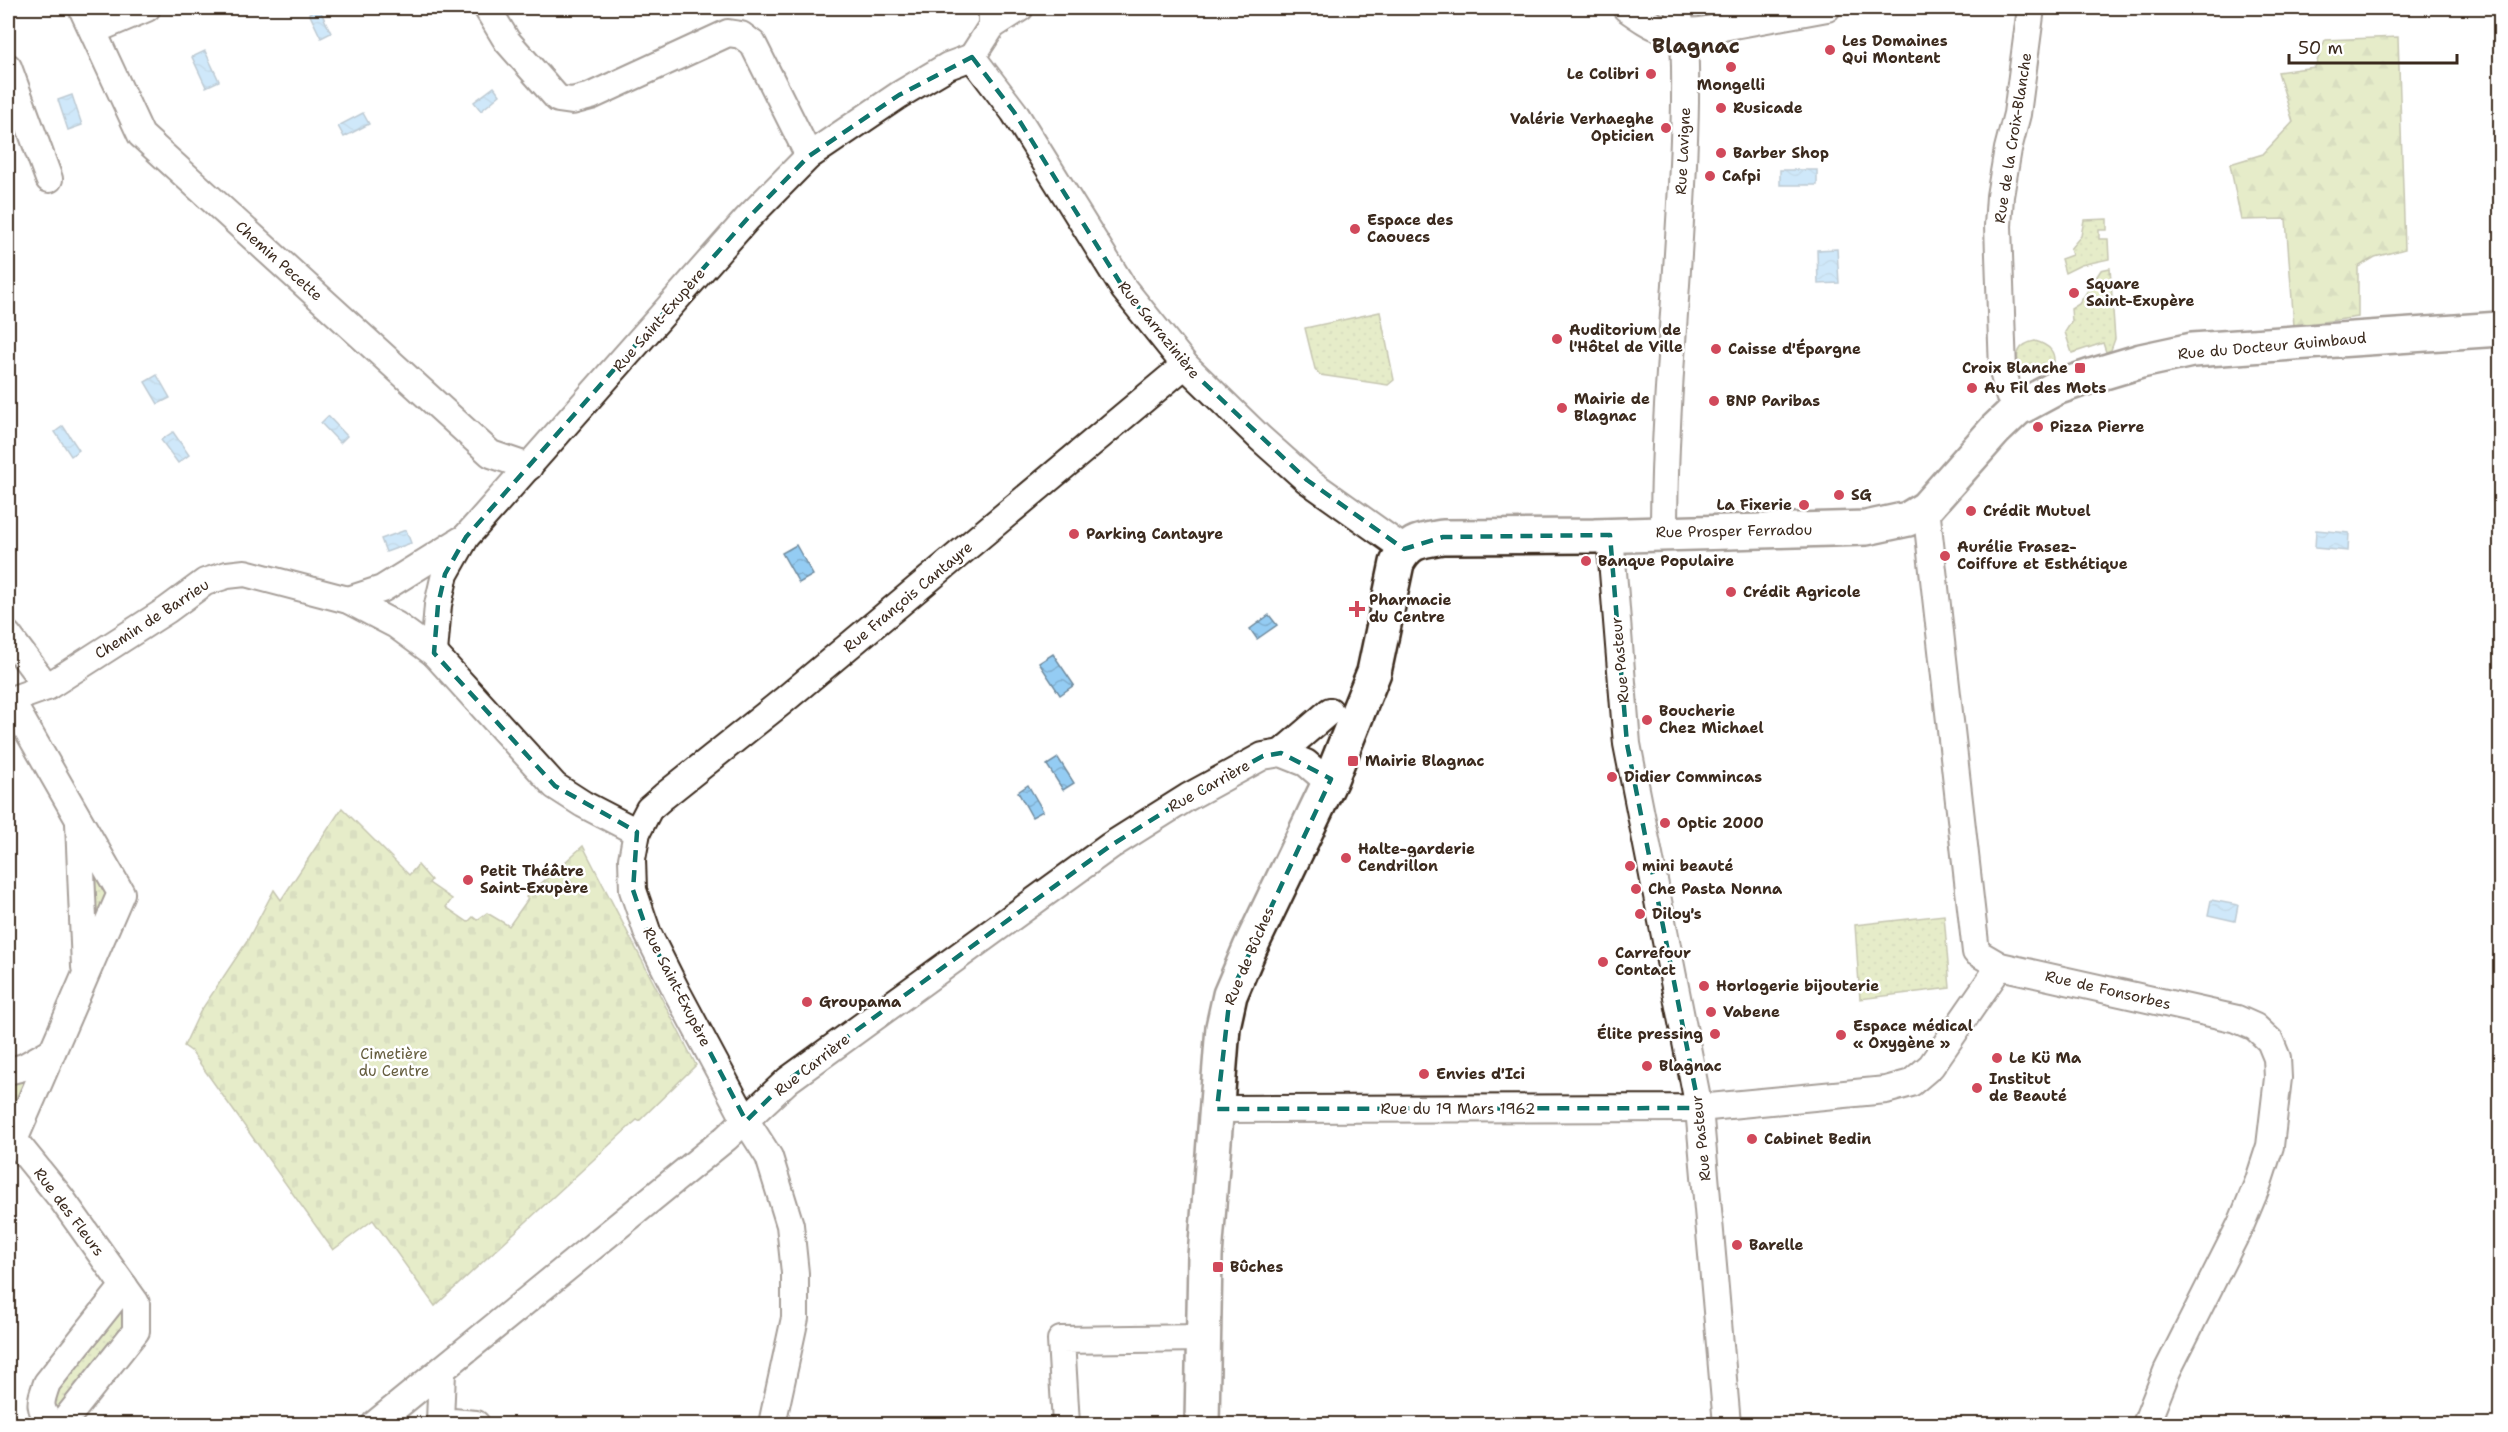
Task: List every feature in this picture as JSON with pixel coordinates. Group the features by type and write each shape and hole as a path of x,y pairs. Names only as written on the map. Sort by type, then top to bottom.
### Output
{"main road":[{"name":"Rue du Docteur Guimbaud","path":"2017,409 2056,388 2091,376 2151,358 2192,350 2500,329"},
{"name":"Rue Prosper Ferradou","path":"1404,549 1422,540 1443,537 1610,535 1664,524 1866,528 1908,519 1926,508 1995,430 2017,409"},
{"name":"Rue de Bûches","path":"1202,1425 1204,1256 1223,1027 1230,995 1331,779 1374,672 1397,563 1404,549"}],"street":[{"name":"Chemin Pecette","path":"82,8 141,135 491,454 529,467"},
{"path":"93,31 147,8"},
{"path":"487,8 507,41 558,99 572,101 591,96 728,33 741,35 753,44 809,156"},
{"path":"972,57 992,17 1020,8"},
{"path":"1626,8 1655,28 1683,33 1701,32 1821,8"},
{"name":"Rue Lavigne","path":"1664,524 1669,375 1685,113 1686,61 1678,12 1680,8"},
{"name":"Rue de la Croix-Blanche","path":"2017,409 2008,395 2003,371 1998,226 2000,196 2017,114 2031,8"},
{"name":"Rue Saint-Exupère","path":"434,653 438,605 445,574 466,537 747,219 809,156 899,95 948,66 972,57"},
{"name":"Rue Sarrazinière","path":"972,57 1014,112 1124,289 1185,365 1307,480 1404,549"},
{"path":"8,67 49,179"},
{"name":"Rue François Cantayre","path":"637,832 649,809 663,796 783,701 1185,365"},
{"name":"Rue de Fonsorbes","path":"1926,508 1976,952 2000,966 2237,1019 2255,1027 2270,1041 2277,1058 2270,1146 2258,1183 2241,1224 2167,1371 2146,1425"},
{"name":"Rue Pasteur","path":"1610,535 1627,744 1700,1108 1727,1425"},
{"path":"348,600 382,589 466,537"},
{"name":"Chemin de Barrieu","path":"9,701 47,687 167,610 205,582 227,575 245,573 348,600"},
{"path":"348,600 396,625 434,653 555,786 583,804 637,832"},
{"path":"8,635 47,687"},
{"name":"Rue des Fleurs","path":"9,701 122,893 52,1051 11,1136 61,1198 136,1304 136,1331 62,1425"},
{"name":"Rue Carrière","path":"375,1425 746,1121 788,1080 1110,846 1179,802 1235,771 1263,756 1281,753 1330,711"},
{"path":"1281,753 1306,763 1320,775 1331,779"},
{"name":"Rue des Fleurs","path":"79,817 85,973"},
{"name":"Rue Saint-Exupère","path":"637,832 632,859 633,890 648,934 746,1121 769,1157 790,1226 795,1273 795,1318 772,1425"},
{"name":"Rue du 19 Mars 1962","path":"1217,1109 1700,1108 1886,1090 1911,1083 1931,1066 2000,966"},
{"path":"8,1071 24,1067 52,1051"},
{"path":"51,1425 41,1413 42,1397 47,1383 124,1286"},
{"path":"1066,1425 1061,1340 1203,1338"},
{"path":"441,1372 440,1421 476,1425"}],"highlighted area":[{"path":"972,57 1014,112 1124,289 1185,365 1307,480 1404,549 1443,537 1610,535 1627,744 1699,1108 1217,1109 1230,995 1331,779 1281,753 1263,756 1188,797 1110,846 788,1080 746,1121 648,934 633,890 637,832 555,786 434,653 438,605 445,574 466,537 747,219 809,156 899,95"}],"green space":[{"path":"2398,37 2405,249 2375,257 2358,267 2358,317 2294,326 2286,219 2241,220 2230,164 2263,154 2293,122 2278,72 2315,67 2325,40"},
{"path":"2107,219 2107,230 2099,230 2099,239 2108,239 2109,259 2081,265 2065,273 2061,259 2072,255 2070,249 2081,236 2084,220"},
{"path":"2110,268 2115,339 2111,350 2106,352 2103,343 2072,353 2065,332 2072,321 2071,309 2079,304 2101,270"},
{"path":"1380,312 1394,380 1388,385 1320,375 1315,369 1305,328"},
{"path":"2035,341 2051,350 2054,362 2053,367 2032,373 2025,370 2018,358 2019,351 2025,345"},
{"name":"Cimetière du Centre","path":"342,808 409,875 418,865 431,880 429,883 452,899 446,907 468,922 473,917 477,920 487,913 509,926 528,899 526,897 583,846 696,1065 639,1121 637,1120 630,1126 435,1306 373,1220 333,1250 191,1051 184,1046 200,1012 246,943 274,890 281,900"},
{"path":"84,834 115,891 89,953"},
{"path":"1944,915 1950,988 1860,999 1855,925"},
{"path":"20,1080 25,1085 8,1117 8,1082"},
{"path":"123,1295 129,1330 56,1423 50,1391"}],"water":[{"path":"319,8 331,33 321,38 309,13"},
{"path":"205,51 219,81 206,87 192,57"},
{"path":"494,87 500,95 481,111 474,102"},
{"path":"72,95 82,125 68,130 58,100"},
{"path":"363,113 369,124 344,137 338,126"},
{"path":"1780,170 1817,170 1817,185 1780,185"},
{"path":"1837,249 1839,283 1818,284 1817,250"},
{"path":"157,375 170,398 158,404 145,382"},
{"path":"328,416 347,436 340,443 321,423"},
{"path":"63,426 79,450 71,456 55,432"},
{"path":"173,432 189,455 178,463 161,440"},
{"path":"406,530 411,543 386,552 381,539"},
{"path":"2316,530 2349,533 2348,551 2315,548"},
{"path":"796,545 813,575 799,583 782,553"},
{"path":"1269,615 1277,625 1257,639 1250,629"},
{"path":"1053,654 1074,685 1060,695 1039,663"},
{"path":"1058,758 1074,783 1063,790 1047,765"},
{"path":"1028,785 1043,811 1032,817 1018,792"},
{"path":"2211,900 2238,905 2235,921 2208,915"}],"place":[{"name":"Les Domaines Qui Montent","path":"1830,50"},
{"name":"Mongelli","path":"1731,67"},
{"name":"Le Colibri","path":"1651,74"},
{"name":"Rusicade","path":"1721,108"},
{"name":"Valérie Verhaeghe Opticien","path":"1666,128"},
{"name":"Barber Shop","path":"1721,153"},
{"name":"Cafpi","path":"1710,176"},
{"name":"Espace des Caouecs","path":"1355,229"},
{"name":"Square Saint-Exupère","path":"2074,293"},
{"name":"Auditorium de l'Hôtel de Ville","path":"1557,339"},
{"name":"Caisse d'Épargne","path":"1716,349"},
{"name":"Croix Blanche","path":"2080,368"},
{"name":"Au Fil des Mots","path":"1972,388"},
{"name":"BNP Paribas","path":"1714,401"},
{"name":"Mairie de Blagnac","path":"1562,408"},
{"name":"Pizza Pierre","path":"2038,427"},
{"name":"SG","path":"1839,495"},
{"name":"La Fixerie","path":"1804,505"},
{"name":"Crédit Mutuel","path":"1971,511"},
{"name":"Parking Cantayre","path":"1074,534"},
{"name":"Aurélie Frasez- Coiffure et Esthétique","path":"1945,556"},
{"name":"Banque Populaire","path":"1586,561"},
{"name":"Crédit Agricole","path":"1731,592"},
{"name":"Pharmacie du Centre","path":"1357,609"},
{"name":"Boucherie Chez Michael","path":"1647,720"},
{"name":"Mairie Blagnac","path":"1353,761"},
{"name":"Didier Commincas","path":"1612,777"},
{"name":"Optic 2000","path":"1665,823"},
{"name":"Halte-garderie Cendrillon","path":"1346,858"},
{"name":"mini beauté","path":"1630,866"},
{"name":"Petit Théâtre Saint-Exupère","path":"468,880"},
{"name":"Che Pasta Nonna","path":"1636,889"},
{"name":"Diloy's","path":"1640,914"},
{"name":"Carrefour Contact","path":"1603,962"},
{"name":"Horlogerie bijouterie","path":"1704,986"},
{"name":"Groupama","path":"807,1002"},
{"name":"Vabene","path":"1711,1012"},
{"name":"Élite pressing","path":"1715,1034"},
{"name":"Espace médical « Oxygène »","path":"1841,1035"},
{"name":"Le Kü Ma","path":"1997,1058"},
{"name":"Blagnac","path":"1647,1066"},
{"name":"Envies d'Ici","path":"1424,1074"},
{"name":"Institut de Beauté","path":"1977,1088"},
{"name":"Cabinet Bedin","path":"1752,1139"},
{"name":"Barelle","path":"1737,1245"},
{"name":"Bûches","path":"1218,1267"}],"district":[{"name":"Blagnac","path":"1696,46"}]}
